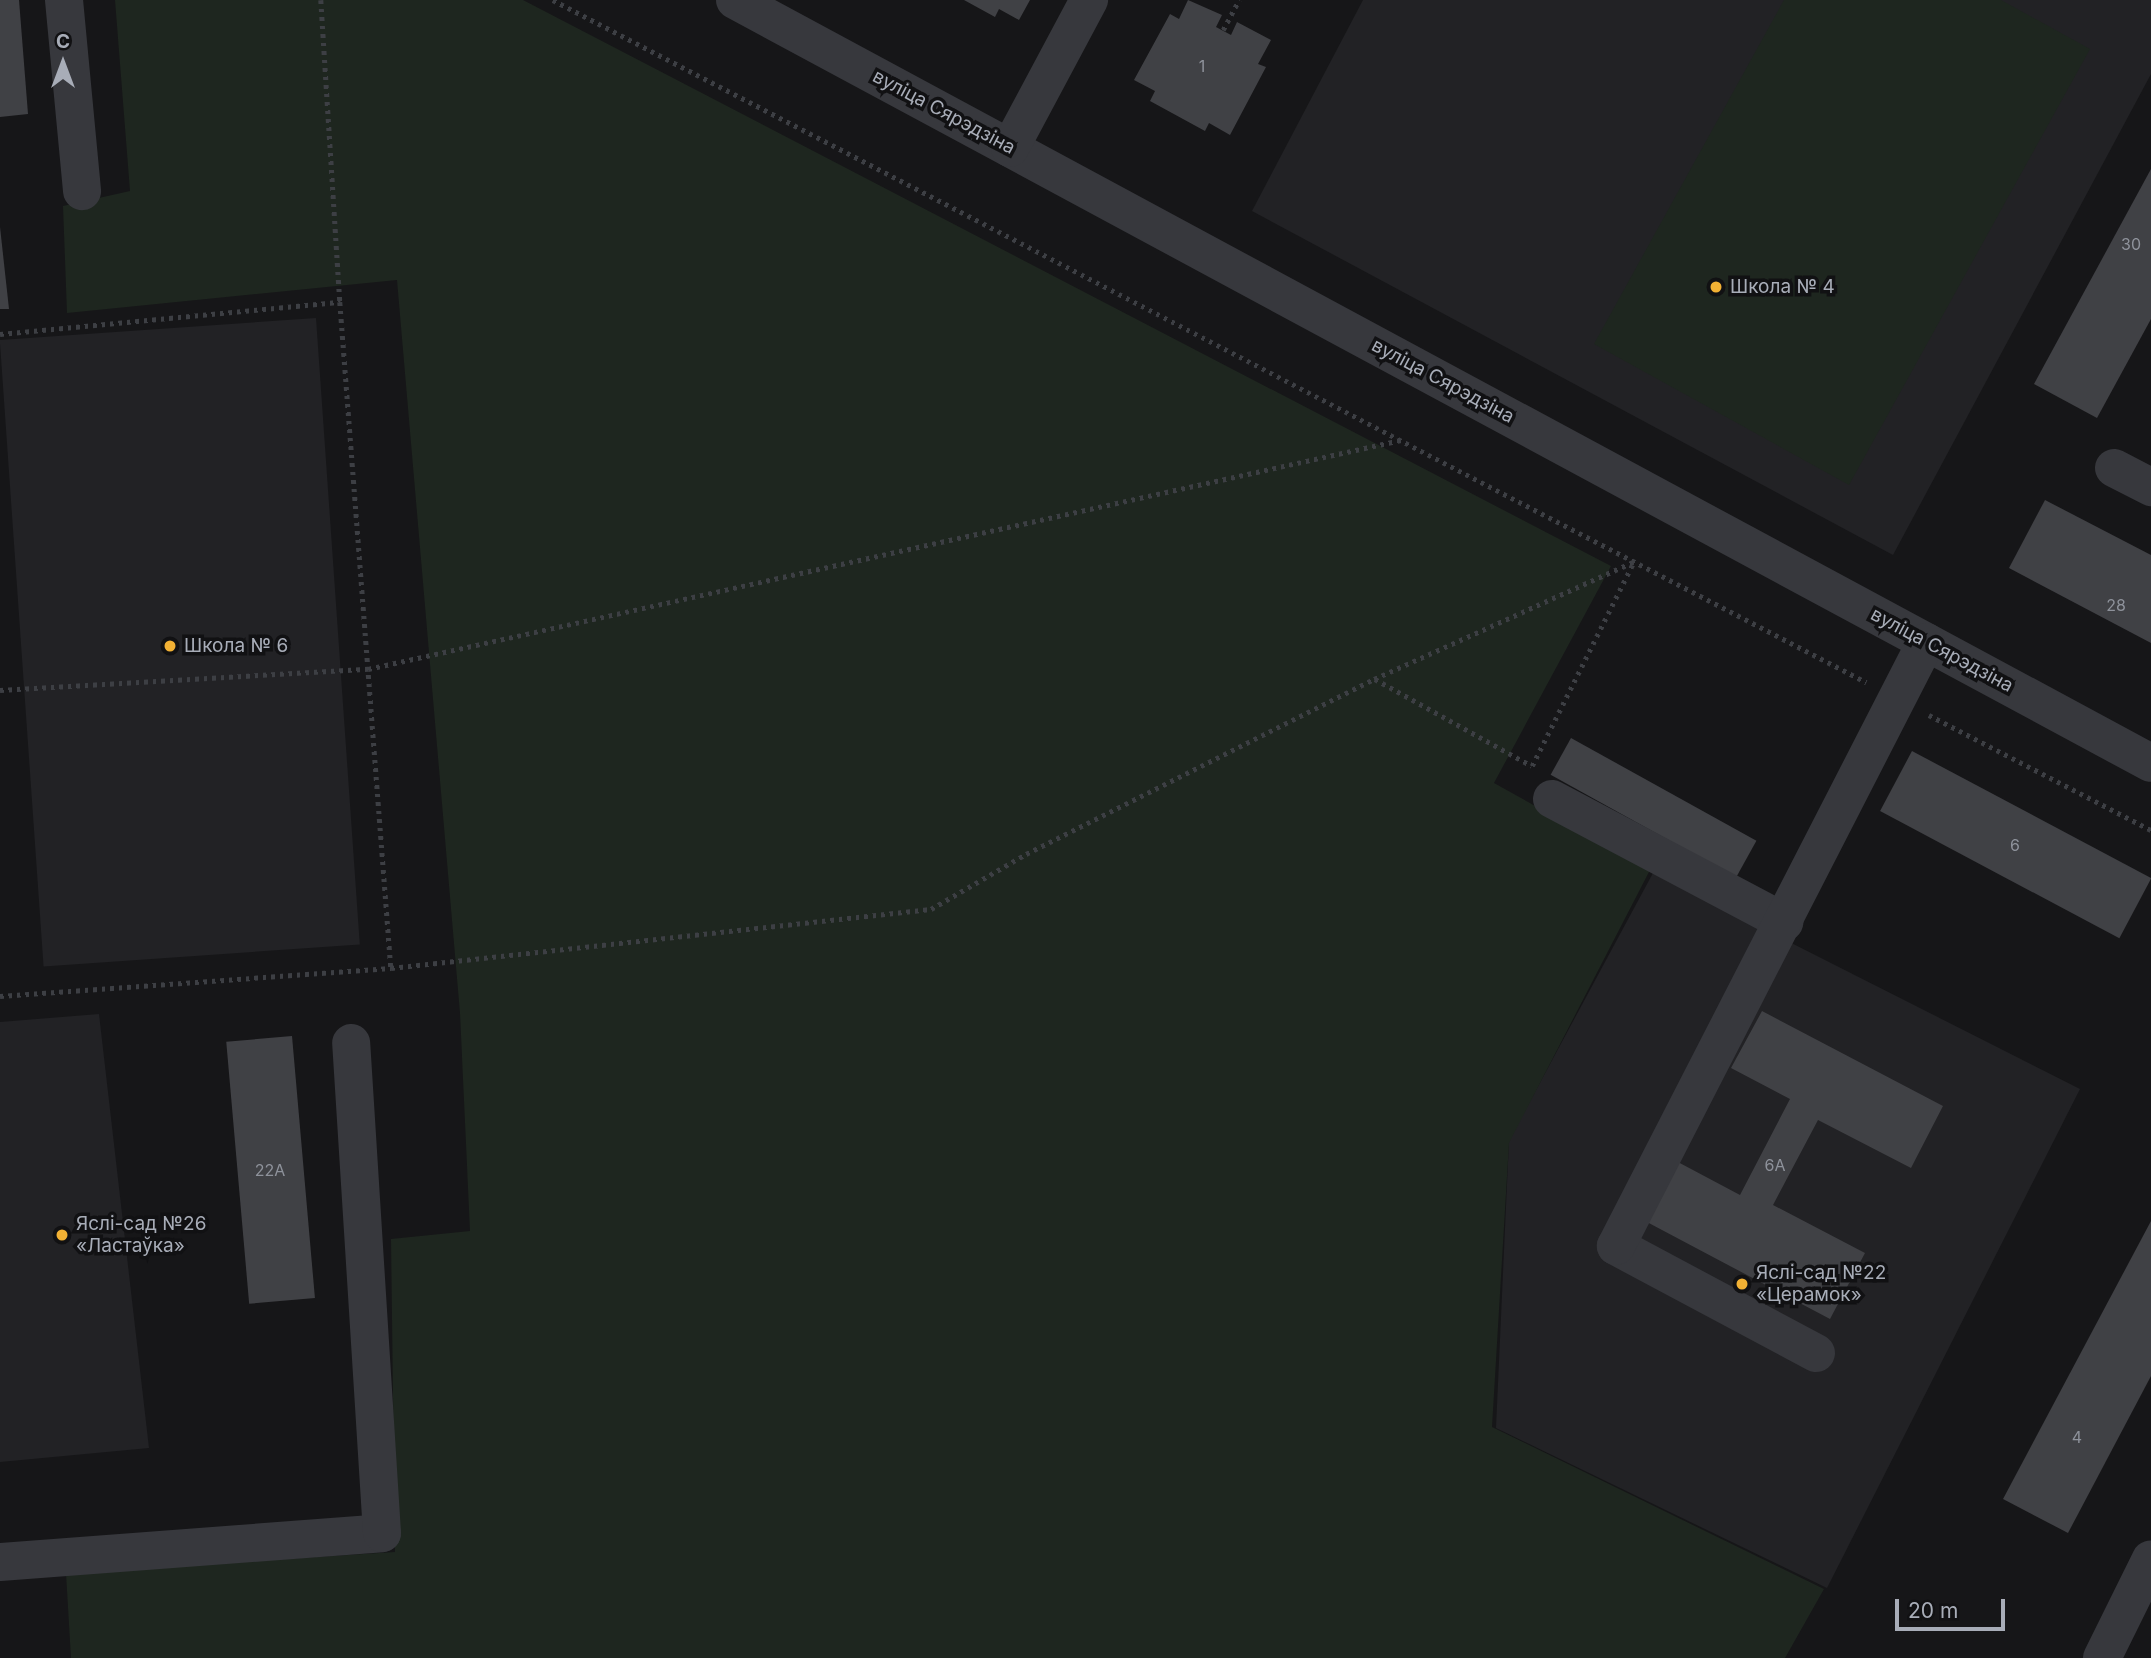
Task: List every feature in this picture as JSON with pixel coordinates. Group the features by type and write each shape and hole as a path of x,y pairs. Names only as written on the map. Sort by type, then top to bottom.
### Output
{"street":[{"path":"64,0 82,191"},
{"name":"вуліца Сярэдзіна","path":"735,0 2151,763"},
{"path":"1010,148 1089,0"},
{"path":"1816,1353 1616,1246 1926,642"},
{"path":"1552,799 1784,922"},
{"path":"0,1562 382,1533 351,1043"},
{"path":"2102,1658 2151,1559"}],"path":[{"path":"321,0 340,302 391,968"},
{"path":"552,0 2151,830"},
{"path":"1223,30 1238,0"},
{"path":"0,334 340,302"},
{"path":"0,690 368,669 1401,440"},
{"path":"1374,678 1532,765 1634,561"},
{"path":"0,996 391,968 931,909 1026,854 1374,678 1634,561"}],"shaded area":[{"path":"115,0 523,0 1611,566 1494,783 1650,870 1509,1143 1492,1427 1824,1589 1785,1658 71,1658 66,1573 395,1552 391,1239 470,1231 460,1013 397,280 67,313 63,206 130,191"},
{"name":"Школа № 4","path":"1363,0 2151,0 2151,74 1893,555 1252,211"},
{"path":"1784,0 2001,0 2090,49 1849,485 1594,344"},
{"name":"Школа № 6","path":"316,318 360,944 44,967 0,340"},
{"name":"Яслі-сад №22 «Церамок»","path":"1653,873 2080,1089 1827,1588 1496,1428 1509,1140"},
{"name":"Яслі-сад №26 «Ластаўка»","path":"99,1014 149,1448 0,1462 0,1022"}],"building":[{"path":"0,0 19,0 28,114 0,117"},
{"path":"964,0 1030,0 1019,20 999,9 995,17"},
{"path":"1188,0 1222,15 1216,27 1231,35 1237,22 1271,40 1258,64 1266,67 1230,135 1209,123 1205,131 1150,101 1155,91 1134,80 1170,14 1179,19"},
{"path":"2151,169 2151,319 2097,418 2034,384"},
{"path":"0,227 9,309 0,309"},
{"path":"2045,500 2151,555 2151,643 2009,568"},
{"path":"1571,738 1756,841 1736,878 1551,775"},
{"path":"1912,751 2151,878 2119,938 1880,811"},
{"path":"1762,1011 1943,1106 1911,1168 1818,1120 1773,1205 1865,1253 1830,1319 1645,1221 1676,1161 1740,1195 1790,1099 1731,1068"},
{"path":"292,1036 315,1298 249,1304 226,1042"},
{"path":"2151,1221 2151,1376 2068,1533 2003,1499"}],"place":[{"name":"Школа № 4","path":"1716,287"},
{"name":"Школа № 6","path":"170,646"},
{"name":"Яслі-сад №26 «Ластаўка»","path":"62,1235"},
{"name":"Яслі-сад №22 «Церамок»","path":"1742,1284"}]}
